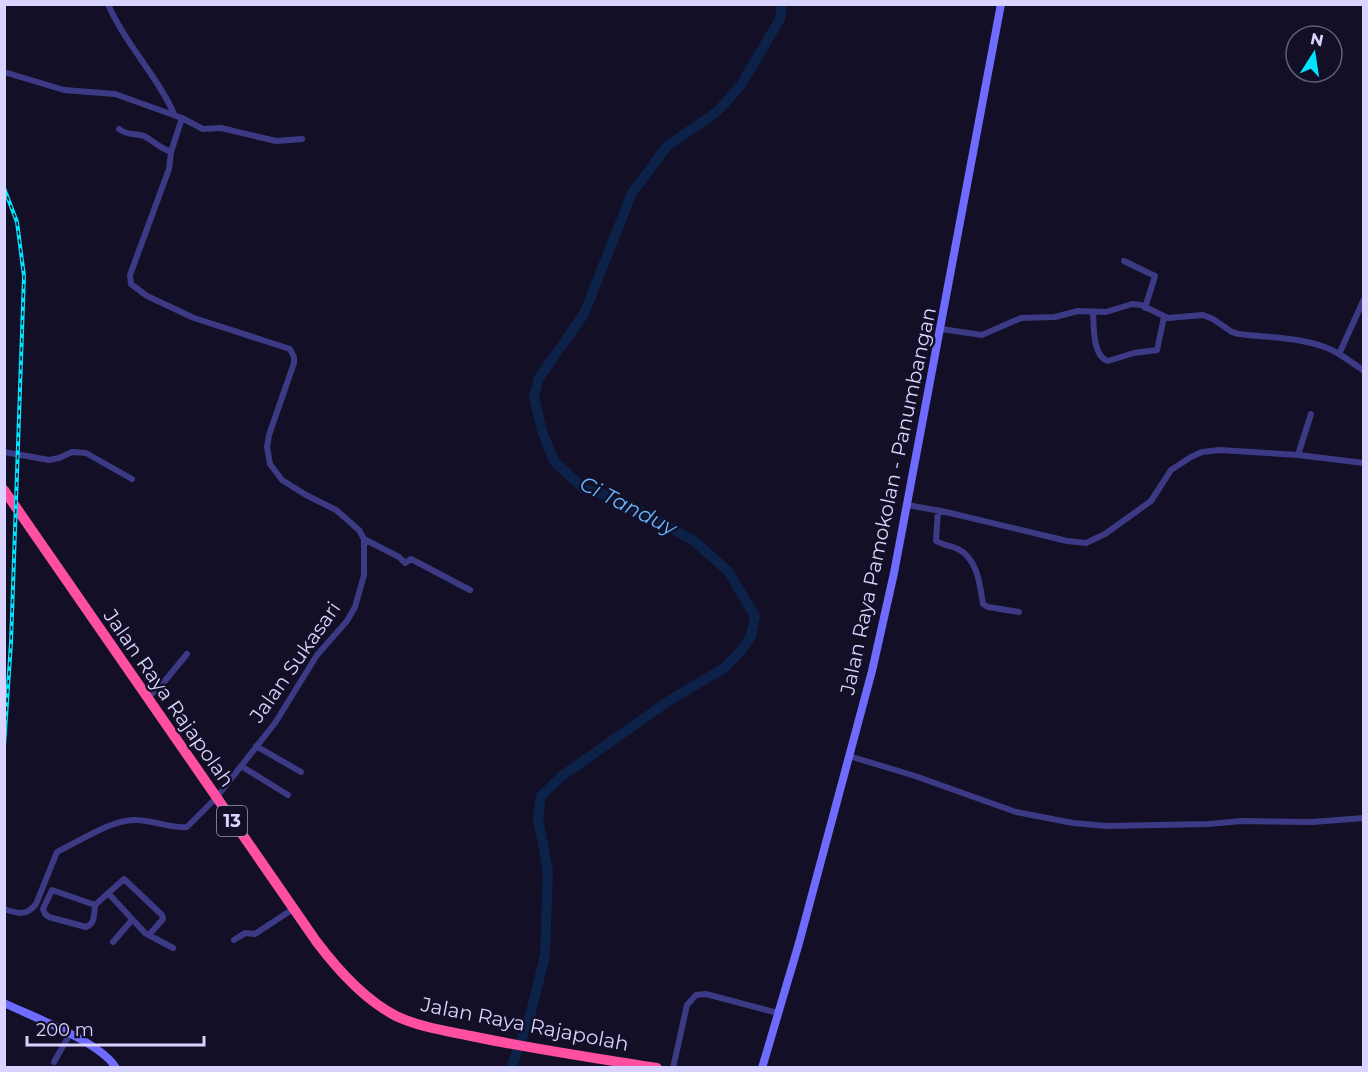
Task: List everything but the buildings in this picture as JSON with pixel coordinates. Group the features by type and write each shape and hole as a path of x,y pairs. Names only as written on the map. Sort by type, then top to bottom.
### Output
{"highway":[{"name":"Jalan Raya Rajapolah","path":"4,490 293,909 327,956 366,996 398,1016 429,1026 500,1042 657,1068"}],"main road":[{"name":"Jalan Raya Pamokolan - Panumbangan","path":"762,1068 800,943 875,660 941,329 1000,4"},
{"path":"4,1003 70,1034 105,1054 116,1068"}],"street":[{"path":"108,4 125,36 166,95 174,114"},
{"path":"4,72 64,90 116,94 174,114 203,129 223,128 276,141 302,139"},
{"path":"182,118 171,152 169,169 130,275 131,284 147,296 194,318 290,349 293,352 294,363 269,435 267,447 270,464 282,480 336,510 359,530 364,539 399,557 405,563 411,559 470,590"},
{"path":"119,129 126,134 143,136 158,147 171,152"},
{"path":"1124,261 1155,276 1145,308"},
{"path":"1339,354 1364,299"},
{"path":"941,329 982,335 1021,318 1055,317 1078,311 1106,312 1132,304 1164,317 1182,318 1203,315 1239,334 1299,341 1323,347 1339,354 1364,371"},
{"path":"1093,312 1099,354 1108,361 1134,353 1157,350 1164,317"},
{"path":"1298,455 1311,414"},
{"path":"907,505 938,510 1067,541 1086,543 1105,534 1144,507 1156,496 1171,470 1191,457 1219,450 1298,455 1364,463"},
{"path":"4,452 49,460 72,452 86,453 132,479"},
{"path":"938,510 936,541 964,553 980,580 983,604 988,607 1019,612"},
{"name":"Jalan Sukasari","path":"45,882 57,852 127,820 153,821 180,828 188,827 216,798 280,715 317,655 347,621 355,607 364,575 364,539"},
{"path":"147,698 159,688 187,654"},
{"path":"256,746 301,772"},
{"path":"849,756 915,776 1016,812 1073,823 1107,826 1242,821 1312,822 1364,818"},
{"path":"241,766 288,795"},
{"path":"45,882 91,901 108,892 125,874"},
{"path":"52,890 43,909 45,914 86,927 90,926 93,921 94,905 121,880 126,879 163,919 149,935"},
{"path":"45,882 52,890 94,905"},
{"path":"4,909 16,913 26,913 31,910 45,882"},
{"path":"108,892 132,920 149,935 173,948"},
{"path":"234,940 245,933 255,934 293,909"},
{"path":"113,942 132,920"},
{"path":"673,1068 687,1005 696,995 706,994 778,1013"},
{"path":"54,1062 70,1034"}],"waterway":[{"name":"Ci Tanduy","path":"511,1068 530,1016 545,955 548,872 538,818 541,796 562,776 667,702 724,668 741,651 751,636 755,616 728,571 694,541 615,497 584,489 554,461 542,431 534,396 539,378 584,314 632,193 667,146 718,111 741,85 780,19 782,4"}],"railway":[{"path":"4,188 17,222 24,276 11,643 4,746"}]}
